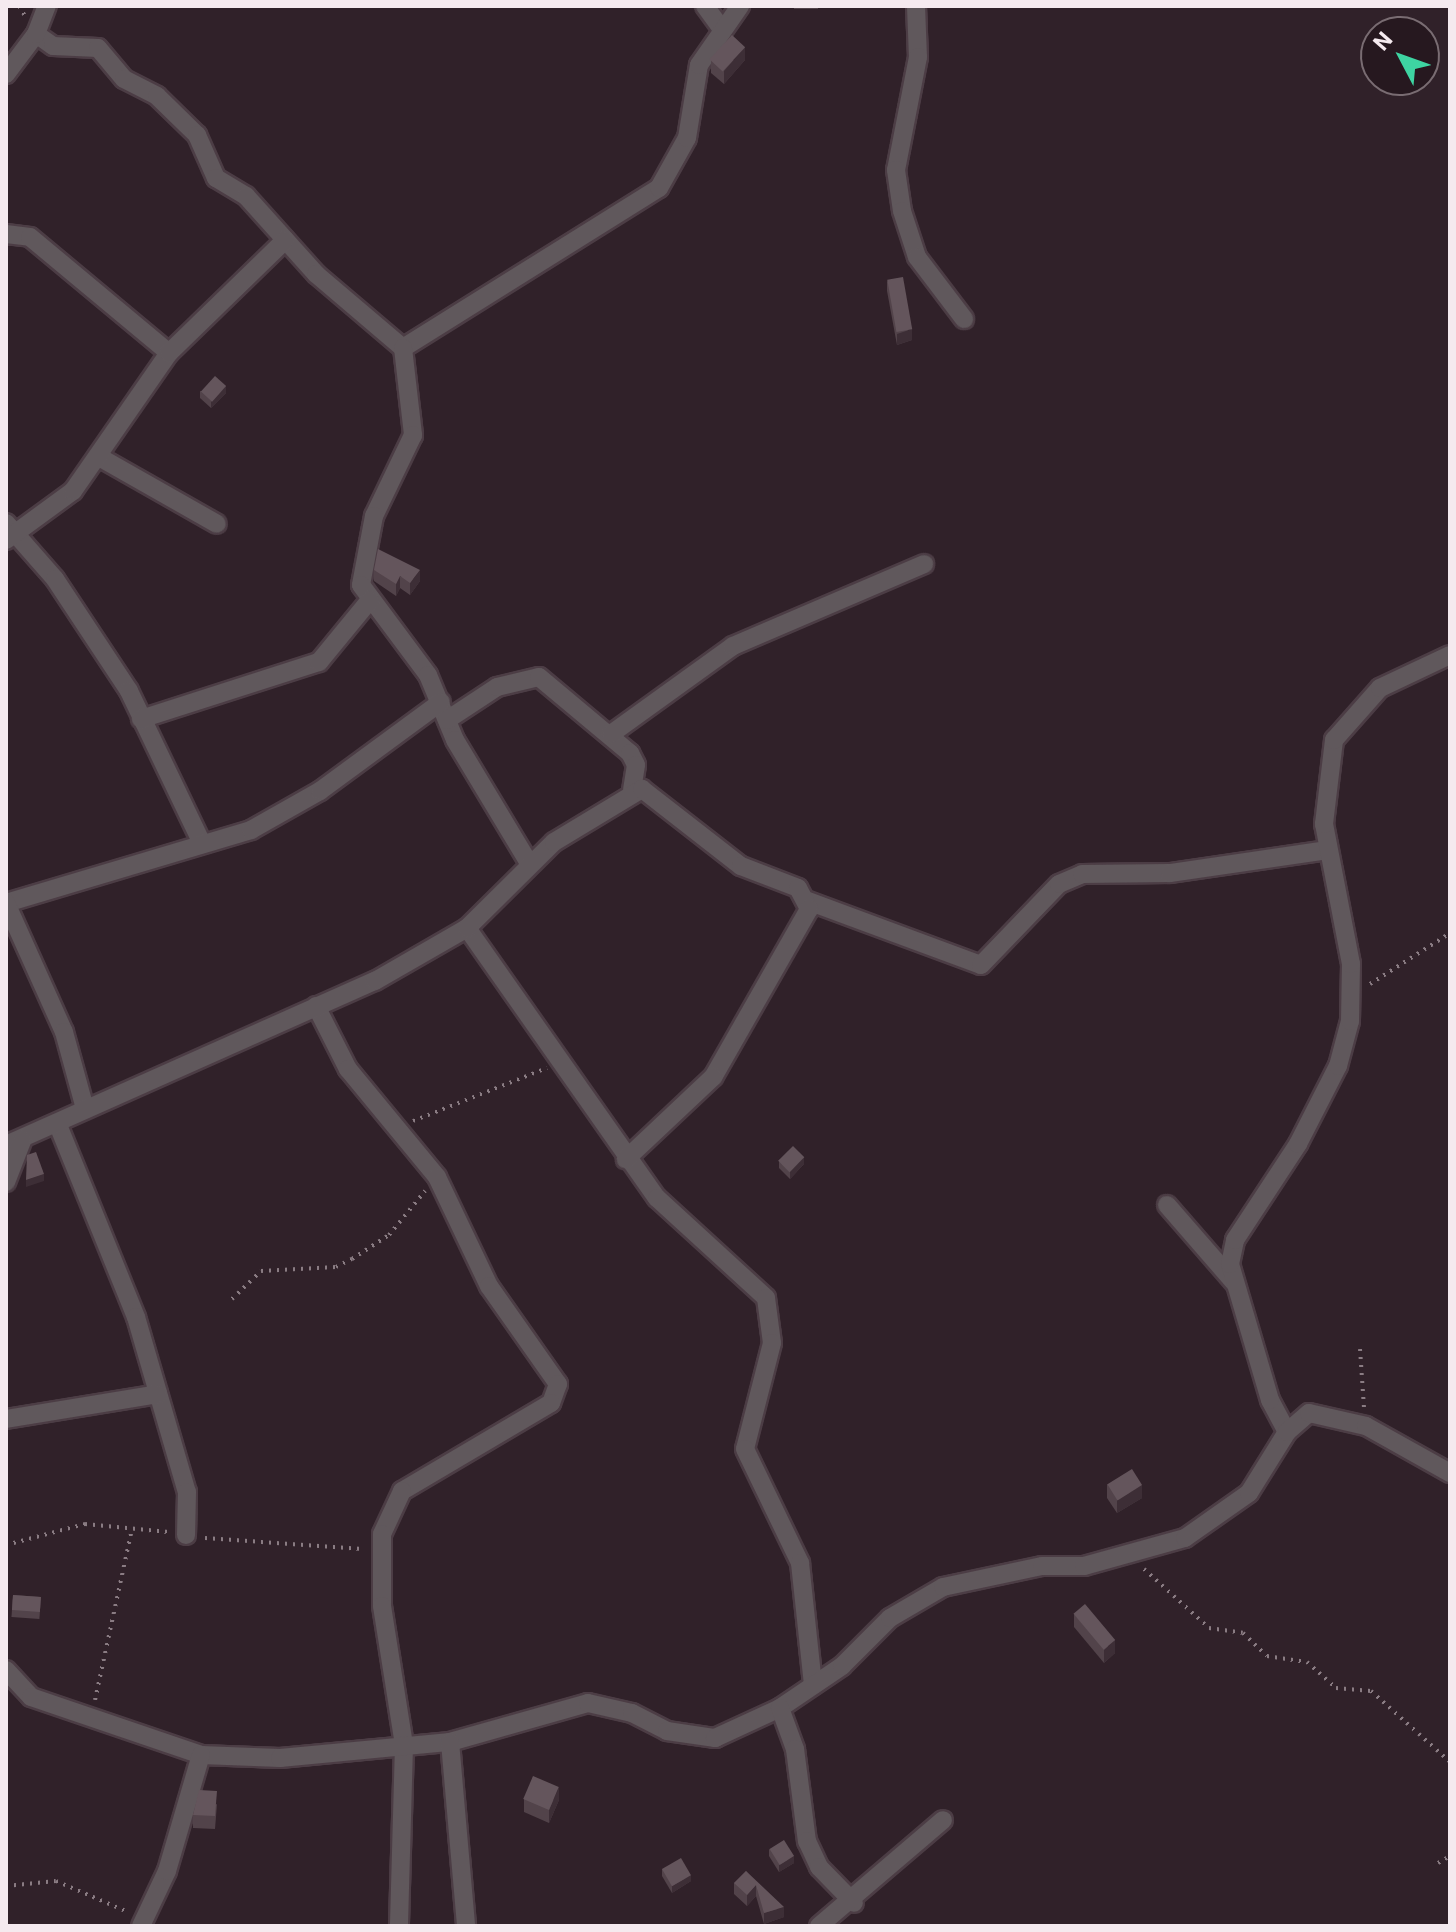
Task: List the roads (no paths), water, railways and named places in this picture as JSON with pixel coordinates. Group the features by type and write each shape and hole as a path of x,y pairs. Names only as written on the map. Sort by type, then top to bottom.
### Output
{"street":[{"path":"6,74 36,34 47,6"},
{"path":"705,6 720,27"},
{"path":"403,348 659,188 687,138 699,65 720,27 740,6"},
{"path":"916,6 918,57 896,170 902,211 917,257 964,319"},
{"path":"36,34 53,46 98,48 124,79 157,96 197,135 216,178 246,196 285,240 403,348 413,435 362,550 361,585 444,711 529,863"},
{"path":"6,234 30,237 169,353"},
{"path":"201,841 141,719 70,601 10,533 101,458 169,353 285,240"},
{"path":"101,458 217,524"},
{"path":"611,734 733,646 924,564"},
{"path":"141,719 319,662 370,600"},
{"path":"1287,1432 1234,1282 1235,1240 1298,1144 1338,1066 1351,996 1327,850 1327,795 1342,725 1380,688 1450,655"},
{"path":"6,1182 14,1143 316,1006 467,928 529,863 632,790 636,765 611,734 539,677 497,687 444,711 302,802 243,834 201,841 6,903 64,1032 85,1109"},
{"path":"632,790 654,794 723,854 798,888 808,901 981,965 1059,884 1082,874 1170,873 1327,850"},
{"path":"626,1159 713,1077 808,901"},
{"path":"467,928 562,1061 626,1159 657,1198 766,1298 773,1315 745,1449 800,1563 813,1685"},
{"path":"316,1006 348,1069 437,1177 489,1286 552,1373 558,1394 440,1463 391,1508 382,1534 382,1606 404,1745 399,1926"},
{"path":"58,1125 136,1317 187,1492 186,1535"},
{"path":"1167,1205 1234,1282"},
{"path":"6,1419 158,1394"},
{"path":"6,1670 31,1697 90,1722 201,1755 280,1758 450,1742 588,1703 632,1713 667,1731 715,1738 780,1708 813,1685 890,1618 943,1587 1131,1557 1185,1538 1238,1502 1265,1477 1287,1432 1309,1413 1366,1426 1450,1473"},
{"path":"780,1708 795,1749 807,1841 819,1867 854,1903"},
{"path":"450,1742 466,1926"},
{"path":"142,1923 167,1871 201,1755"},
{"path":"819,1926 854,1903 943,1820"}]}
